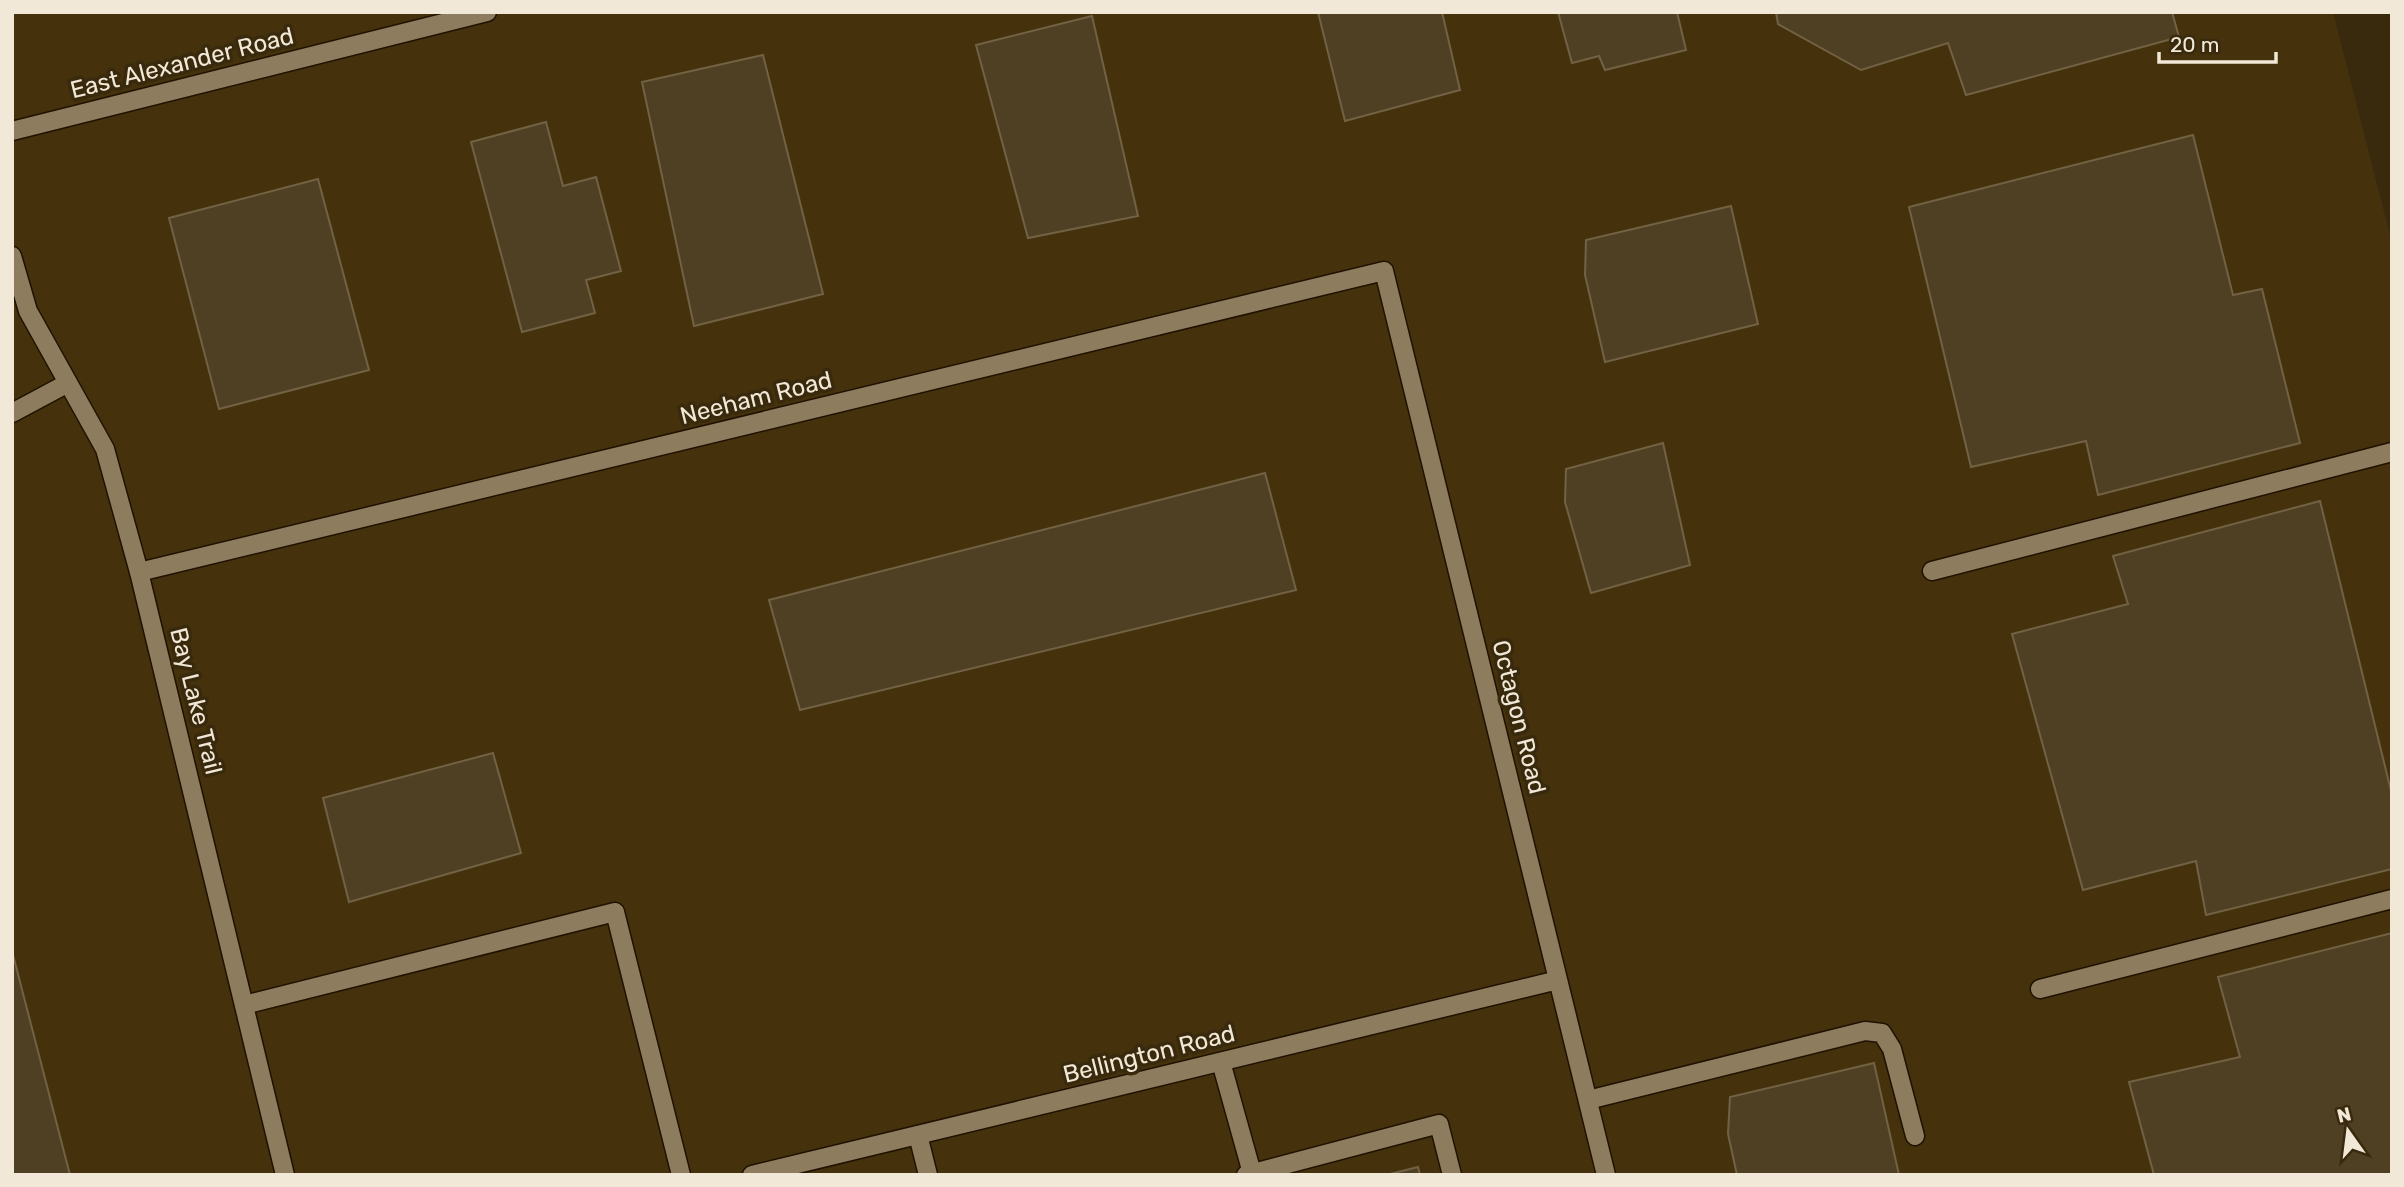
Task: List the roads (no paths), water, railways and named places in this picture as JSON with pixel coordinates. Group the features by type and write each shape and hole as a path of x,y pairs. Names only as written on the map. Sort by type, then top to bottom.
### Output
{"street":[{"name":"East Alexander Road","path":"12,131 487,12"},
{"name":"Bay Lake Trail","path":"12,256 28,311 105,449 139,572 285,1175"},
{"name":"Neeham Road","path":"139,572 1384,271"},
{"name":"Octagon Road","path":"1384,271 1606,1175"},
{"path":"12,413 68,383"},
{"path":"1932,571 2392,452"},
{"path":"2039,989 2392,899"},
{"path":"244,1005 615,912 681,1175"},
{"name":"Bellington Road","path":"752,1175 1558,980"},
{"path":"1588,1100 1865,1031 1882,1033 1892,1049 1914,1136"},
{"path":"1221,1062 1249,1174 1439,1124 1452,1175"},
{"path":"918,1135 928,1175"}]}
